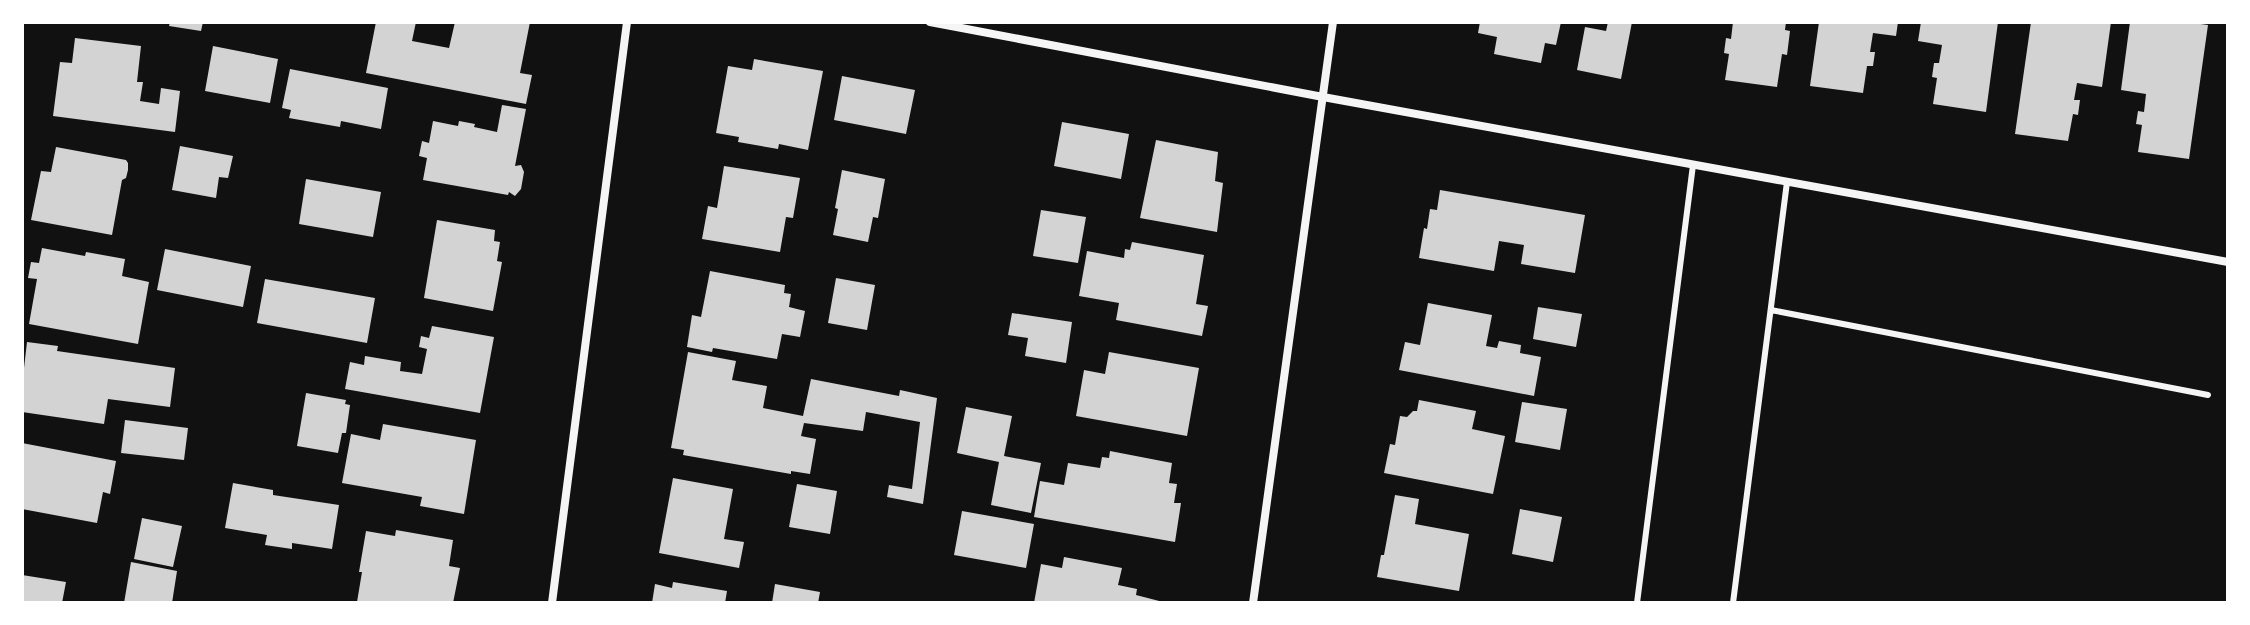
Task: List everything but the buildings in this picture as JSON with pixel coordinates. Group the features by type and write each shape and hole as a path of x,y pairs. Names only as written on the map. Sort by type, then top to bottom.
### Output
{"street":[{"path":"552,603 627,22"},
{"path":"930,22 2228,262"},
{"path":"1253,603 1333,22"}],"lane":[{"path":"1637,603 1693,165"},
{"path":"1733,603 1787,182"},
{"path":"1771,310 2208,395"}]}
